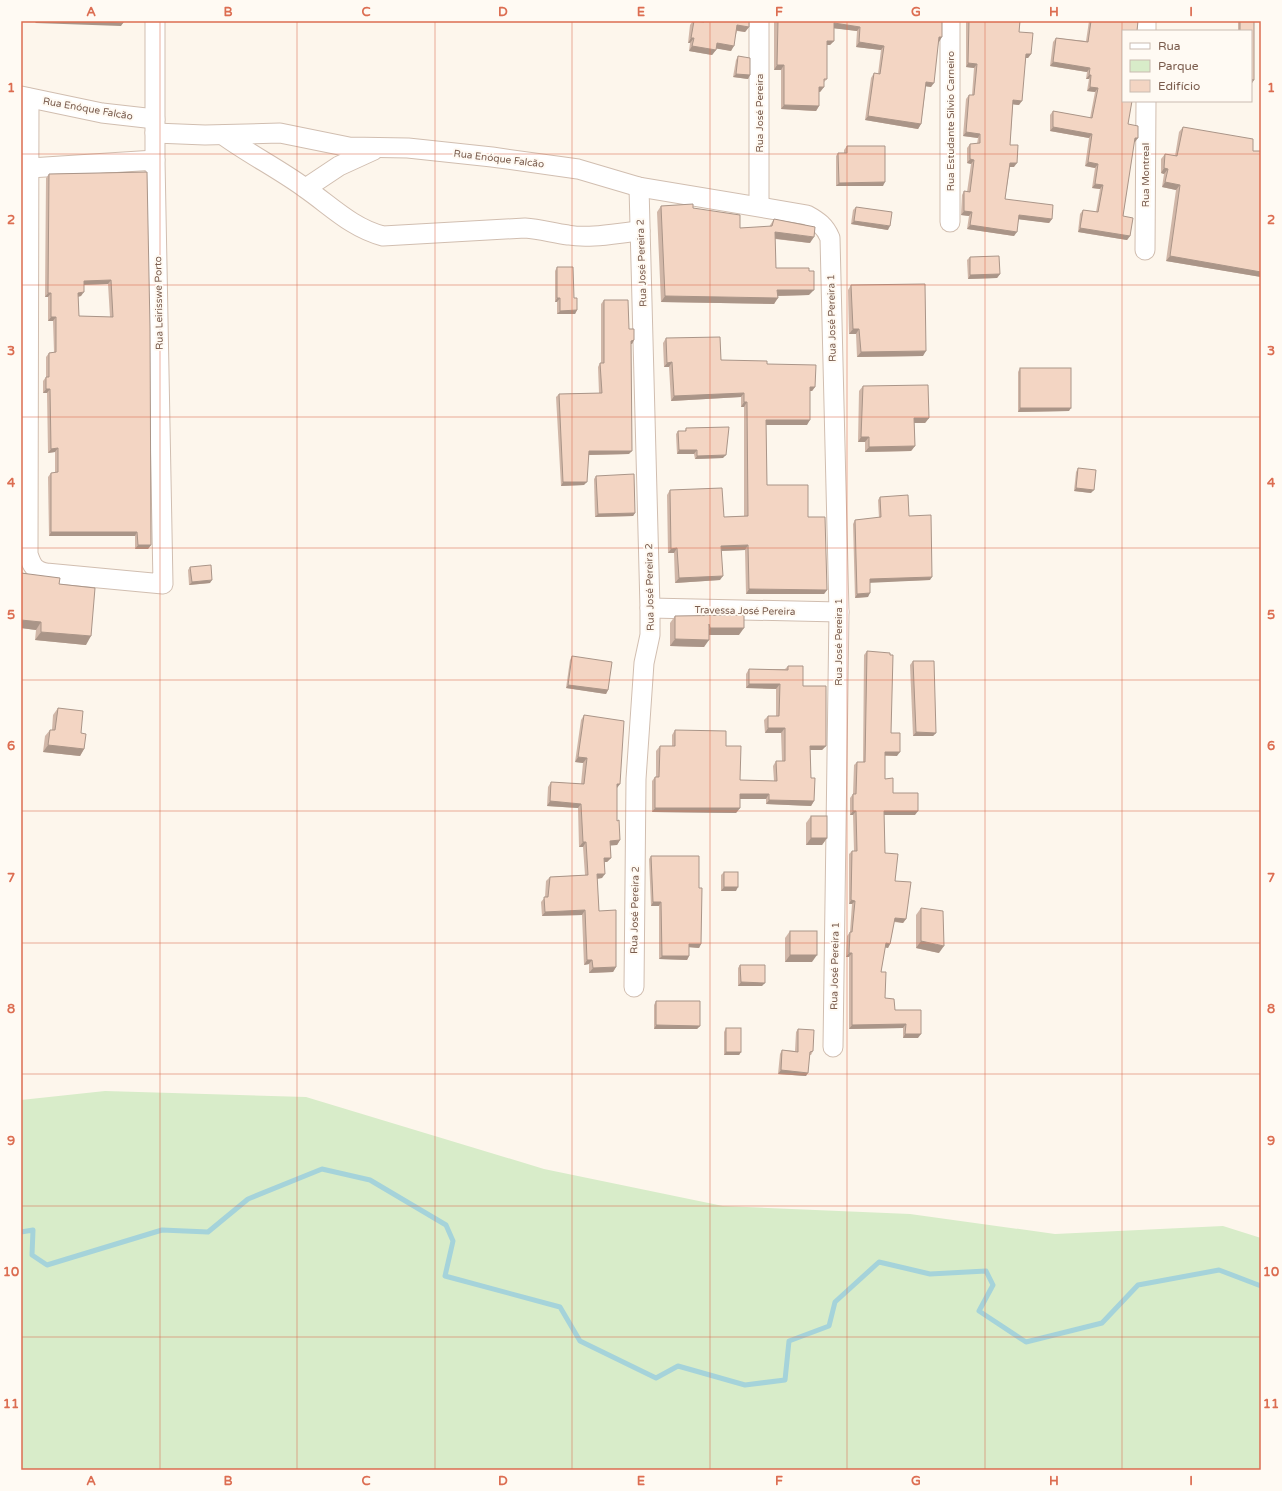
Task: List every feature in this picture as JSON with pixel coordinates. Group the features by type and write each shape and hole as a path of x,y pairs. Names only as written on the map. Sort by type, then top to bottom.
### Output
{"street":[{"name":"Rua Leirisswe Porto","path":"30,168 28,554 36,570 46,574 163,584 155,160 155,21"},
{"name":"Rua José Pereira","path":"759,21 759,206"},
{"name":"Rua Estudante Silvio Carneiro","path":"950,21 950,222"},
{"name":"Rua Enóque Falcão","path":"25,97 102,112 155,126 222,135 280,133 300,136 336,145 408,148 578,169 639,186 807,215 817,220 826,228 830,238"},
{"path":"25,97 30,168 155,160"},
{"name":"Rua Montreal","path":"1145,250 1146,102"},
{"path":"222,135 306,188 351,223 369,232 383,236 525,228 542,229 569,236 600,236 640,231"},
{"path":"306,188 339,166 381,148"},
{"name":"Rua José Pereira 2","path":"634,987 636,778 644,663 650,635 639,186"},
{"name":"Rua José Pereira 1","path":"830,238 839,612 833,1046"},
{"name":"Travessa José Pereira","path":"650,608 839,612"}],"green space":[{"path":"105,1091 306,1097 544,1169 723,1206 910,1214 1055,1234 1223,1226 1261,1238 1261,1470 21,1470 21,1100"}],"building":[{"path":"75,21 123,21 123,23"},
{"path":"694,21 749,21 749,27 737,25 734,46 717,43 716,50 692,46 694,38 691,38"},
{"path":"778,21 942,21 942,37 939,37 934,83 926,82 921,124 868,116 874,73 880,74 884,46 859,42 860,27 834,23 834,41 827,41 827,79 824,79 824,87 819,87 819,106 784,105 784,65 777,65"},
{"path":"969,21 1020,21 1019,32 1033,33 1031,54 1026,54 1022,101 1013,100 1010,145 1018,145 1017,163 1010,163 1005,199 1053,205 1052,219 1019,215 1017,232 970,225 972,212 964,211 964,191 970,192 974,160 970,159 970,144 980,143 980,134 966,132 969,95 974,95 977,64 968,63"},
{"path":"1091,21 1138,21 1137,30 1122,30 1122,102 1132,102 1128,124 1138,126 1138,138 1135,138 1123,216 1133,218 1130,236 1080,228 1083,210 1098,212 1103,185 1095,184 1098,164 1088,162 1092,134 1053,127 1053,111 1092,118 1098,88 1090,87 1090,68 1053,62 1056,38 1088,42"},
{"path":"1240,21 1254,21 1254,80 1252,79 1252,30 1240,30"},
{"path":"738,56 750,58 750,75 736,74"},
{"path":"1183,127 1253,139 1253,151 1261,151 1261,272 1170,256 1180,185 1165,182 1168,169 1164,168 1165,154 1177,156"},
{"path":"847,146 885,146 885,182 839,183 838,153 847,153"},
{"path":"147,172 150,328 151,545 138,545 137,532 51,532 51,473 58,472 58,448 51,449 50,389 46,389 46,377 49,377 49,353 56,352 56,317 51,317 51,293 48,293 49,174","holes":["111,280 113,317 79,316 78,293 84,292 84,281"]},
{"path":"693,204 693,208 740,215 740,228 772,226 774,219 815,227 814,237 775,232 776,268 809,268 809,271 814,271 814,290 777,290 778,298 665,296 661,206"},
{"path":"856,207 892,212 890,226 854,221"},
{"path":"999,256 1000,274 970,275 970,257"},
{"path":"557,267 573,267 574,298 577,298 577,310 560,311 560,298 557,298"},
{"path":"925,284 926,351 861,352 859,329 853,329 851,285"},
{"path":"604,300 628,300 629,329 634,329 634,340 631,341 632,451 589,451 587,482 563,482 559,394 602,393 600,363 604,363"},
{"path":"720,337 721,360 767,361 767,364 816,365 815,387 810,387 810,420 766,420 767,485 808,485 808,517 825,517 827,590 749,589 748,545 721,546 723,576 679,578 677,548 671,549 670,490 722,488 724,517 748,516 747,402 744,402 744,393 674,396 672,362 667,363 666,338"},
{"path":"1020,368 1071,368 1071,408 1020,408"},
{"path":"928,385 929,418 914,418 915,446 869,447 869,437 861,437 863,386"},
{"path":"729,427 726,455 697,456 697,450 679,450 678,431 686,431 686,428"},
{"path":"1078,468 1096,470 1094,490 1076,488"},
{"path":"634,474 635,513 598,514 596,476"},
{"path":"908,495 909,516 931,515 932,577 870,579 870,593 857,594 855,520 881,517 880,497"},
{"path":"211,565 212,580 192,582 190,567"},
{"path":"21,573 60,578 59,584 95,588 91,636 41,632 41,622 21,620"},
{"path":"744,615 744,628 710,628 709,624 709,640 675,639 675,616"},
{"path":"867,651 890,653 890,655 893,655 891,733 900,733 900,752 885,752 885,779 893,778 893,793 918,793 918,811 884,811 885,853 898,854 895,881 911,882 906,919 895,918 890,944 886,943 881,972 886,972 885,998 894,999 895,1010 921,1010 921,1034 905,1034 906,1024 852,1025 852,953 849,953 850,932 852,932 855,901 851,900 852,851 857,851 856,811 853,811 853,794 856,794 857,762 865,762"},
{"path":"572,656 612,662 608,690 568,685"},
{"path":"913,661 934,661 936,733 916,732"},
{"path":"788,666 803,666 803,686 826,686 826,746 810,746 811,778 815,778 814,801 769,800 769,794 740,794 740,808 655,808 655,777 659,777 660,746 675,746 675,730 726,731 726,746 741,746 740,780 777,781 776,761 785,761 785,728 768,728 768,716 779,716 780,684 749,684 749,669 788,670"},
{"path":"58,708 83,711 81,733 86,734 84,749 48,745 50,730 55,730"},
{"path":"584,715 624,721 620,784 617,784 617,821 619,820 620,840 610,841 611,858 604,858 605,874 597,874 599,911 616,910 616,967 593,968 592,960 587,960 585,910 545,912 544,897 548,897 550,877 588,875 586,842 583,842 581,804 550,801 551,782 584,784 587,758 578,757"},
{"path":"811,816 827,816 827,838 811,838"},
{"path":"651,856 699,856 699,888 702,888 701,944 689,944 689,956 662,956 661,902 653,902"},
{"path":"724,872 738,872 738,887 724,887"},
{"path":"921,908 943,911 944,946 921,941"},
{"path":"790,931 817,931 817,955 790,955"},
{"path":"740,965 765,965 765,983 741,982"},
{"path":"656,1001 700,1001 700,1026 656,1025"},
{"path":"726,1028 741,1028 741,1052 726,1052"},
{"path":"798,1029 814,1030 813,1051 810,1052 808,1073 781,1070 782,1050 798,1052"}],"waterway":[{"path":"21,1232 33,1230 32,1255 47,1265 162,1230 208,1232 248,1199 322,1169 370,1180 446,1225 453,1241 445,1276 560,1307 580,1341 656,1378 678,1366 745,1385 785,1380 789,1341 829,1326 835,1302 879,1262 930,1274 986,1271 993,1285 979,1311 1026,1342 1102,1323 1138,1285 1219,1270 1261,1286"}]}
